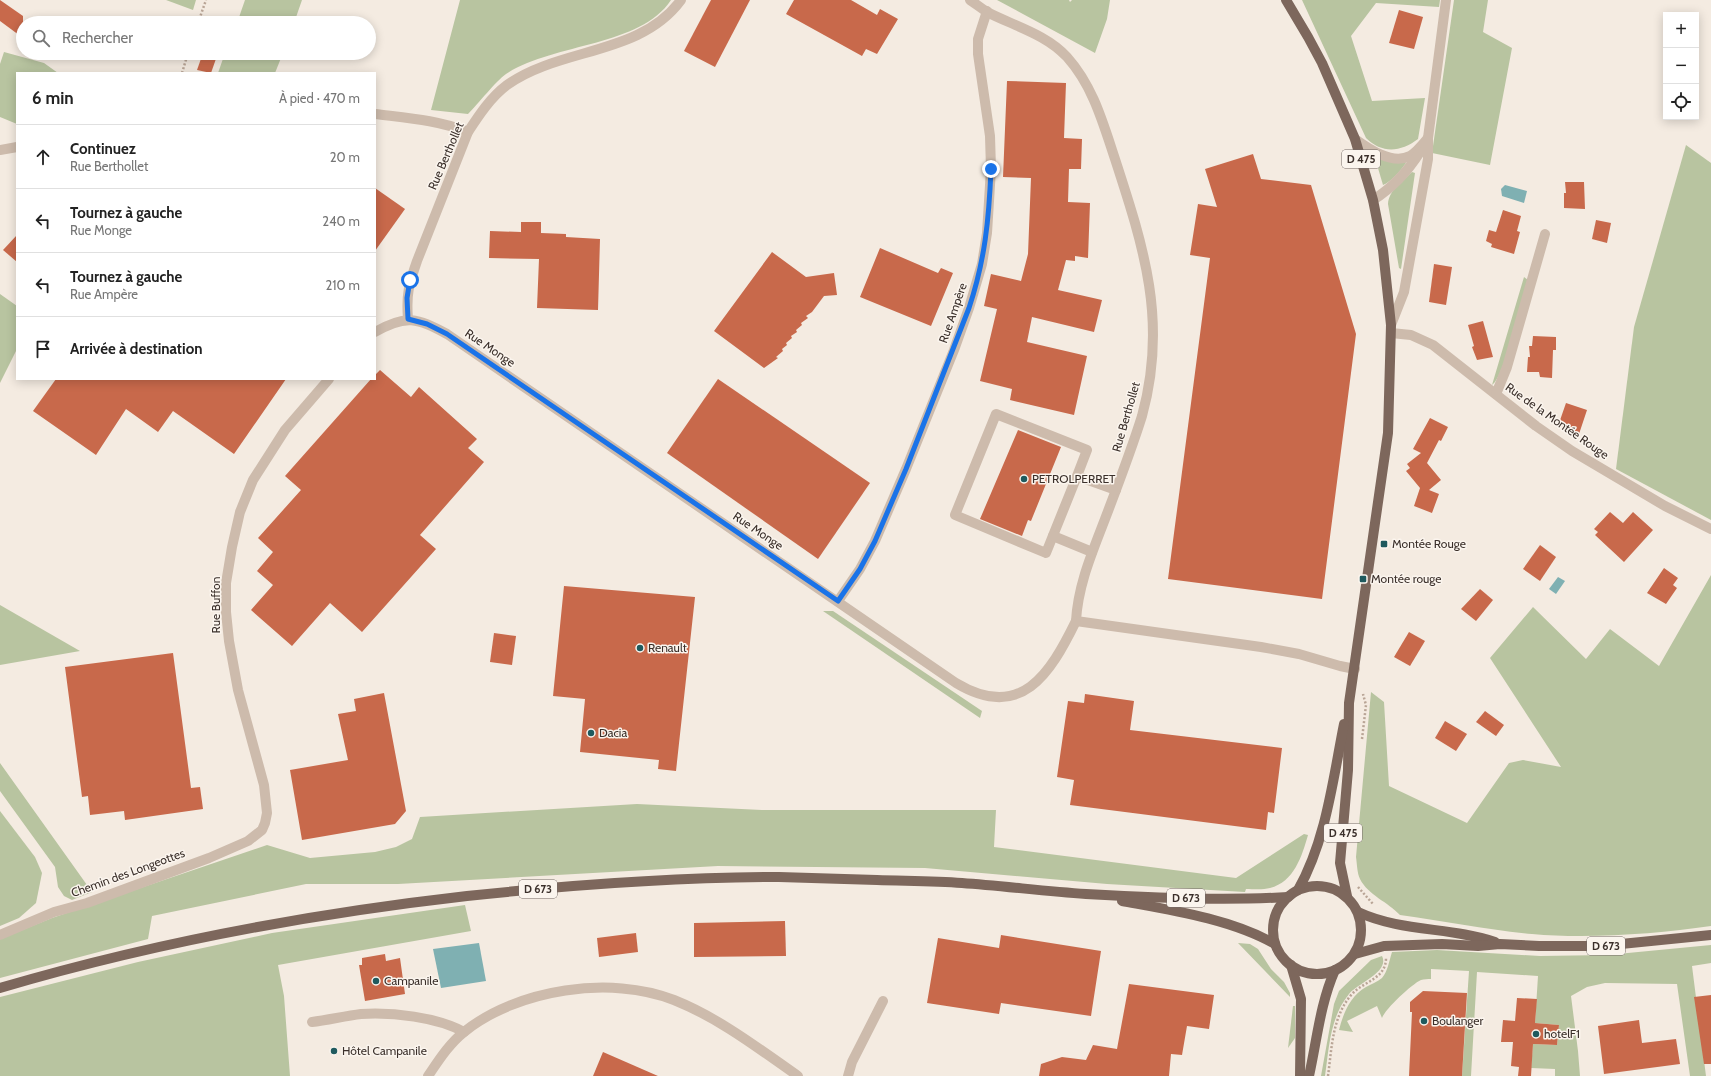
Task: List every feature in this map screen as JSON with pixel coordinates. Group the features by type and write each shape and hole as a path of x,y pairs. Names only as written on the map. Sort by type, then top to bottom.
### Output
{"main road":[{"name":"D 475","path":"1286,0 1322,63 1355,139 1373,200 1383,250 1391,329 1388,433 1355,669 1321,834 1314,858 1298,890"},
{"name":"D 475","path":"1347,896 1340,863 1348,770 1349,703"},
{"name":"D 673","path":"0,988 41,976 145,950 265,926 405,903 623,881 779,877 960,883 1084,894 1162,898 1288,897"},
{"path":"1323,886 1332,888 1347,896 1358,912 1362,929 1359,946 1355,954 1346,964 1335,970 1316,974 1303,972 1291,966 1283,958 1275,944 1273,927 1277,910 1288,897 1298,890 1306,887 1323,886"},
{"name":"D 673","path":"1084,894 1182,912 1245,930 1275,944"},
{"name":"D 673","path":"1358,912 1384,922 1479,937 1500,944"},
{"name":"D 673","path":"1355,954 1384,946 1442,944 1478,946 1500,944 1554,947 1601,946 1711,935"},
{"path":"1291,966 1301,999 1300,1076"},
{"path":"1309,1076 1323,1002 1328,985 1335,970"}],"street":[{"name":"Rue Berthollet","path":"408,319 407,298 410,280 468,132 492,98 517,79 562,60 623,41 650,29 670,14 680,0"},
{"name":"Rue Berthollet","path":"970,0 987,12 1043,38 1066,56 1087,85 1100,115 1140,240 1148,272 1154,342 1152,371 1142,416 1080,587 1076,621"},
{"path":"1391,329 1404,292 1428,159 1428,138 1446,0"},
{"name":"Rue Ampère","path":"838,601 860,569 875,541 906,469 954,350 969,308 982,264 987,233 991,169 990,136 978,54 978,39 987,12"},
{"path":"376,114 422,119 451,125 468,132"},
{"path":"1355,139 1368,149 1395,158 1402,158 1412,155 1428,138"},
{"path":"1373,200 1382,194 1405,173 1428,138"},
{"path":"0,150 16,147"},
{"path":"1496,394 1507,367 1546,234"},
{"path":"376,332 398,321 408,319"},
{"name":"Rue Monge","path":"408,319 427,324 447,334 956,683 976,693 992,697 1009,696 1020,693 1039,681 1058,655 1076,621"},
{"name":"Rue de la Montée Rouge","path":"1391,329 1411,335 1426,342 1572,451 1665,506 1711,529"},
{"name":"Rue Buffon","path":"262,830 267,813 264,785 238,690 229,641 226,612 226,583 240,512 253,480 285,430 328,380"},
{"path":"996,414 1087,450 1077,476 1046,553 955,515 996,414"},
{"path":"1077,476 1116,490"},
{"path":"1053,536 1092,552"},
{"path":"1076,621 1260,647 1299,654 1355,669"},
{"name":"Chemin des Longeottes","path":"0,934 54,912 87,903 209,858 248,841 262,830"},
{"path":"428,1076 452,1043 464,1032 497,1011 538,996 579,989 599,988 638,991 673,999 706,1015 742,1037 798,1076"},
{"path":"848,1076 852,1062 883,1001"},
{"path":"312,1022 361,1014 404,1015 451,1025 464,1032"}],"path":[{"path":"200,16 206,0"},
{"path":"182,72 186,60"},
{"path":"1362,690 1366,705 1362,741"},
{"path":"1356,883 1374,905"},
{"path":"1328,1076 1333,1037 1339,1014 1352,994 1383,972 1386,963 1384,946"}],"green space":[{"path":"166,0 196,0 193,10"},
{"path":"245,0 302,0 296,16 239,16"},
{"path":"460,0 671,0 657,15 639,27 618,36 547,56 525,64 506,74 468,114 431,110"},
{"path":"997,0 1069,0 1070,2 1072,0 1110,0 1107,19 1095,53"},
{"path":"1302,0 1440,0 1439,7 1376,3 1351,36 1372,101 1425,98 1418,139 1405,147 1398,149 1385,149 1378,147 1366,138"},
{"path":"1454,0 1488,0 1483,32 1512,48 1490,165 1432,153"},
{"path":"4,52 16,55 16,60 33,60 44,63 57,72 16,72 16,124 0,117 0,64"},
{"path":"223,60 280,60 275,72 218,72"},
{"path":"1686,145 1711,163 1711,520 1616,469 1634,327"},
{"path":"1375,158 1406,163 1392,179 1383,185"},
{"path":"1412,172 1415,173 1401,269 1399,268 1388,204 1393,190"},
{"path":"1524,277 1528,280 1513,337 1502,368 1497,379 1492,385"},
{"path":"0,294 16,305 16,351 0,383"},
{"path":"1711,575 1711,926 1622,935 1576,936 1532,934 1400,915 1368,890 1359,877 1356,857 1371,692 1384,702 1389,786 1467,823 1509,763 1523,760 1561,767 1490,658 1533,607 1586,659 1610,629 1659,666"},
{"path":"0,605 80,651 0,665"},
{"path":"823,611 833,611 982,711 980,718"},
{"path":"0,763 92,892 72,900 64,896 58,887 55,867 0,791"},
{"path":"637,804 762,810 996,810 994,847 1236,878 1304,834 1308,835 1296,867 1285,880 1270,888 1246,889 1245,892 1107,884 925,868 718,866 398,884 306,884 152,916 148,939 0,978 0,939 52,918 267,845 310,858 375,852 396,847 412,839 420,817"},
{"path":"0,811 35,857 42,873 36,903 19,918 0,926"},
{"path":"465,905 471,931 278,965 284,996 290,1076 0,1076 0,997 138,962 272,933"},
{"path":"1238,943 1250,944 1258,949 1271,969 1284,982 1290,993 1290,997"},
{"path":"1711,945 1711,963 1692,966 1706,1076 1690,1076 1677,984 1605,983 1587,987 1571,996 1580,1076 1555,1076 1555,1069 1531,1068 1533,1044 1557,1045 1559,1025 1535,1023 1538,976 1477,972 1471,1076 1462,1076 1469,971 1431,969 1431,979 1421,980 1412,986 1394,1003 1382,1018 1377,1006 1347,1021 1353,1032 1339,1030 1351,1000 1360,991 1382,978 1387,969 1392,952 1437,950 1540,956 1607,955"},
{"path":"1382,956 1383,962 1377,972 1353,990 1343,1003 1331,1033 1325,1076 1321,1076 1334,1004 1339,991 1371,960"},
{"path":"1293,1006 1295,1006 1295,1038 1288,1048"}],"water":[{"path":"1505,185 1527,191 1524,203 1502,196 1501,189"},
{"path":"1558,577 1565,581 1556,594 1549,589"},
{"path":"479,943 486,981 441,988 433,949"}],"building":[{"path":"0,0 23,16 16,16 16,33 0,21"},
{"path":"711,0 750,0 715,67 684,51"},
{"path":"794,0 851,0 877,15 880,9 898,19 877,54 866,49 862,56 786,14"},
{"path":"1399,10 1423,17 1414,49 1389,43"},
{"path":"201,60 216,60 211,72 197,70"},
{"path":"1007,81 1066,83 1064,138 1082,139 1081,169 1069,169 1068,202 1090,203 1088,258 1075,256 1075,261 1066,260 1058,290 1102,300 1094,332 1032,317 1027,342 1087,356 1074,415 1010,400 1012,389 980,381 997,309 984,306 991,274 1021,281 1028,254 1031,178 1003,177"},
{"path":"1253,154 1261,179 1311,185 1356,334 1322,599 1168,579 1210,258 1190,255 1198,204 1217,207 1205,169"},
{"path":"1565,182 1584,182 1585,209 1564,208 1564,193 1566,193"},
{"path":"376,189 405,209 376,250"},
{"path":"1503,210 1521,216 1517,231 1520,232 1514,254 1491,247 1492,244 1486,241 1489,230 1496,232"},
{"path":"1596,220 1611,223 1607,243 1592,239"},
{"path":"521,222 541,222 541,233 566,234 566,237 600,239 598,310 537,308 539,259 489,258 490,231 521,232"},
{"path":"16,236 16,261 3,250"},
{"path":"880,248 938,273 941,268 953,273 931,326 860,297"},
{"path":"772,252 806,277 834,273 837,295 824,296 812,312 806,316 808,318 801,323 802,325 796,330 797,332 791,336 792,338 782,349 783,351 776,357 778,358 764,368 714,331"},
{"path":"1434,264 1452,267 1446,305 1429,302"},
{"path":"1483,321 1493,357 1477,360 1472,347 1474,346 1468,325"},
{"path":"1533,336 1556,337 1556,350 1553,350 1552,378 1540,377 1539,372 1527,372 1528,357 1530,357 1529,346 1532,346"},
{"path":"380,370 411,397 419,387 477,439 468,448 484,462 420,535 436,549 362,632 330,603 292,646 251,610 273,585 257,571 273,552 258,538 301,490 285,476 370,380 376,380 376,374"},
{"path":"718,379 870,483 818,559 667,453"},
{"path":"55,380 285,380 234,454 173,411 158,432 126,409 96,455 33,411"},
{"path":"1566,403 1587,410 1579,434 1558,426"},
{"path":"1430,418 1448,427 1441,441 1439,440 1427,463 1441,480 1429,490 1439,494 1432,513 1414,506 1420,488 1406,471 1410,468 1407,464 1421,453 1413,449"},
{"path":"1018,430 1061,447 1031,521 1028,520 1022,536 980,519"},
{"path":"1610,512 1623,523 1633,512 1653,530 1624,562 1595,535 1598,532 1594,529"},
{"path":"1540,545 1556,557 1540,581 1523,569"},
{"path":"1664,568 1678,578 1673,585 1677,588 1666,604 1647,593"},
{"name":"Renault","path":"564,586 695,597 676,771 658,769 659,760 580,752 585,699 553,696"},
{"path":"1480,589 1493,600 1476,621 1461,609"},
{"path":"1409,632 1425,641 1410,666 1394,657"},
{"path":"494,633 516,636 512,665 490,662"},
{"path":"173,653 191,788 200,787 203,809 125,820 124,811 90,815 88,796 82,797 65,667"},
{"path":"384,693 406,811 395,824 302,840 290,770 348,760 338,714 356,711 354,699"},
{"path":"1085,694 1134,701 1130,730 1282,748 1274,813 1268,812 1266,830 1070,805 1074,780 1057,777 1068,701 1084,703"},
{"path":"1485,711 1504,725 1496,736 1476,722"},
{"path":"1445,721 1467,734 1456,751 1435,738"},
{"path":"785,921 786,956 694,957 694,923"},
{"path":"636,933 638,952 599,957 597,938"},
{"path":"1001,935 1101,951 1091,1016 1001,1003 999,1014 927,1003 938,938 999,948"},
{"path":"385,954 386,961 400,958 405,994 365,1001 359,965 362,965 362,958"},
{"path":"1129,984 1214,995 1209,1029 1187,1026 1182,1055 1171,1054 1169,1076 1039,1076 1041,1064 1062,1057 1086,1060 1093,1045 1117,1049"},
{"path":"1423,991 1467,993 1462,1076 1409,1076 1412,1012 1410,1012 1410,1002"},
{"path":"1711,995 1711,1064 1704,1064 1694,997"},
{"name":"hotelF1","path":"1517,998 1537,999 1535,1023 1559,1025 1557,1045 1533,1044 1531,1076 1518,1076 1519,1067 1511,1066 1513,1042 1501,1042 1503,1020 1515,1021"},
{"path":"1639,1020 1642,1043 1676,1039 1680,1064 1604,1074 1598,1026"},
{"path":"603,1052 658,1076 593,1076"}],"place":[{"name":"PETROLPERRET","path":"1024,479"},
{"name":"Montée Rouge","path":"1384,544"},
{"name":"Montée rouge","path":"1363,579"},
{"name":"Renault","path":"640,648"},
{"name":"Dacia","path":"591,733"},
{"name":"Campanile","path":"376,981"},
{"name":"Boulanger","path":"1424,1021"},
{"name":"hotelF1","path":"1536,1034"},
{"name":"Hôtel Campanile","path":"334,1051"}],"route":[{"path":"410,280 407,298 408,319 427,324 447,334 838,601 860,569 875,541 906,469 954,350 969,308 982,264 985,248 990,201 991,169"}]}
